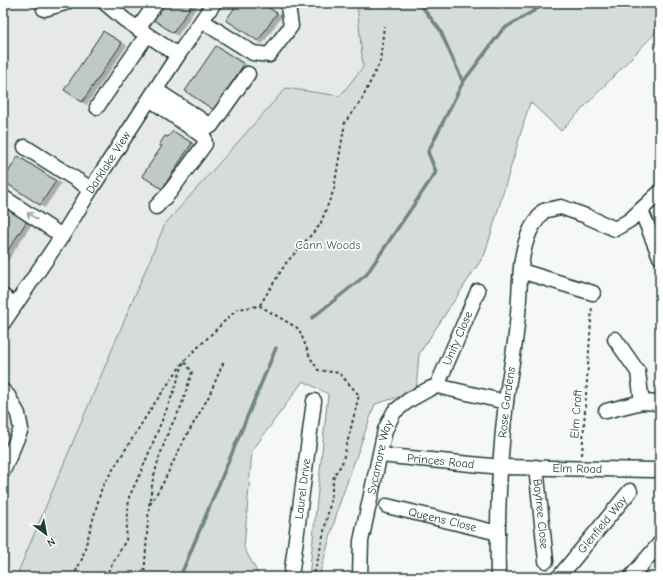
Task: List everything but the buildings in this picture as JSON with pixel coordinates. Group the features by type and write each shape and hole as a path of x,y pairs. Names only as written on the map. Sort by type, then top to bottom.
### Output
{"street":[{"path":"44,9 65,3"},
{"path":"106,3 125,20 178,55"},
{"path":"97,107 142,32 156,3"},
{"name":"Darklake View","path":"3,323 62,236 178,55 214,3"},
{"path":"202,21 253,53 269,55 291,26 288,6"},
{"path":"153,94 211,126 248,74"},
{"path":"153,94 204,137 205,144 169,193 156,207"},
{"path":"25,147 91,189"},
{"path":"660,192 641,210 660,257"},
{"path":"3,197 62,236"},
{"name":"Rose Gardens","path":"498,577 501,467 506,402 518,323 523,250 530,230 544,211 561,207 615,229 630,220 641,210"},
{"path":"521,271 593,293"},
{"name":"Unity Close","path":"437,386 478,291"},
{"path":"3,296 15,304"},
{"path":"615,339 638,372 642,402"},
{"path":"437,386 506,402"},
{"name":"Sycamore Way","path":"360,577 361,541 385,430 394,412 409,400 437,386"},
{"path":"3,390 18,414 21,429 6,453 3,471"},
{"name":"Laurel Drive","path":"291,577 314,401"},
{"path":"606,411 642,402 660,403"},
{"name":"Princes Road","path":"380,455 501,467"},
{"name":"Elm Road","path":"501,467 653,470"},
{"name":"Baytree Close","path":"536,467 546,561"},
{"name":"Glenfield Way","path":"559,577 630,491"},
{"name":"Queens Close","path":"387,506 498,533"},
{"path":"631,577 660,543"}],"path":[{"path":"260,306 286,263 320,225 334,189 346,122 361,101 380,62 384,26"},
{"name":"Elm Croft","path":"581,468 593,293"},
{"path":"72,577 82,559 102,487 148,413 184,362 238,309 260,306 299,329 310,357 318,370 339,373 359,396 342,464 334,475 330,504 313,577"},
{"path":"149,506 163,483 183,442 209,396 224,361"},
{"path":"144,577 149,506 153,479 169,430 180,408 192,372 184,362"},
{"path":"105,577 126,540 129,497 141,472 174,391 184,362"}],"shaded area":[{"path":"3,3 357,3 363,67 340,96 286,89 165,224 16,577 3,577"}],"green space":[{"name":"Cann Woods","path":"357,3 660,3 660,28 561,131 530,102 485,254 419,354 416,392 375,404 339,505 319,577 309,577 328,394 303,381 252,451 244,548 260,577 16,577 165,224 286,88 340,96 363,67"}],"waterway":[{"path":"419,3 440,30 463,82"},
{"path":"312,318 366,275 436,172 428,152 463,82 503,29 547,3"},
{"path":"180,577 276,348"}]}
